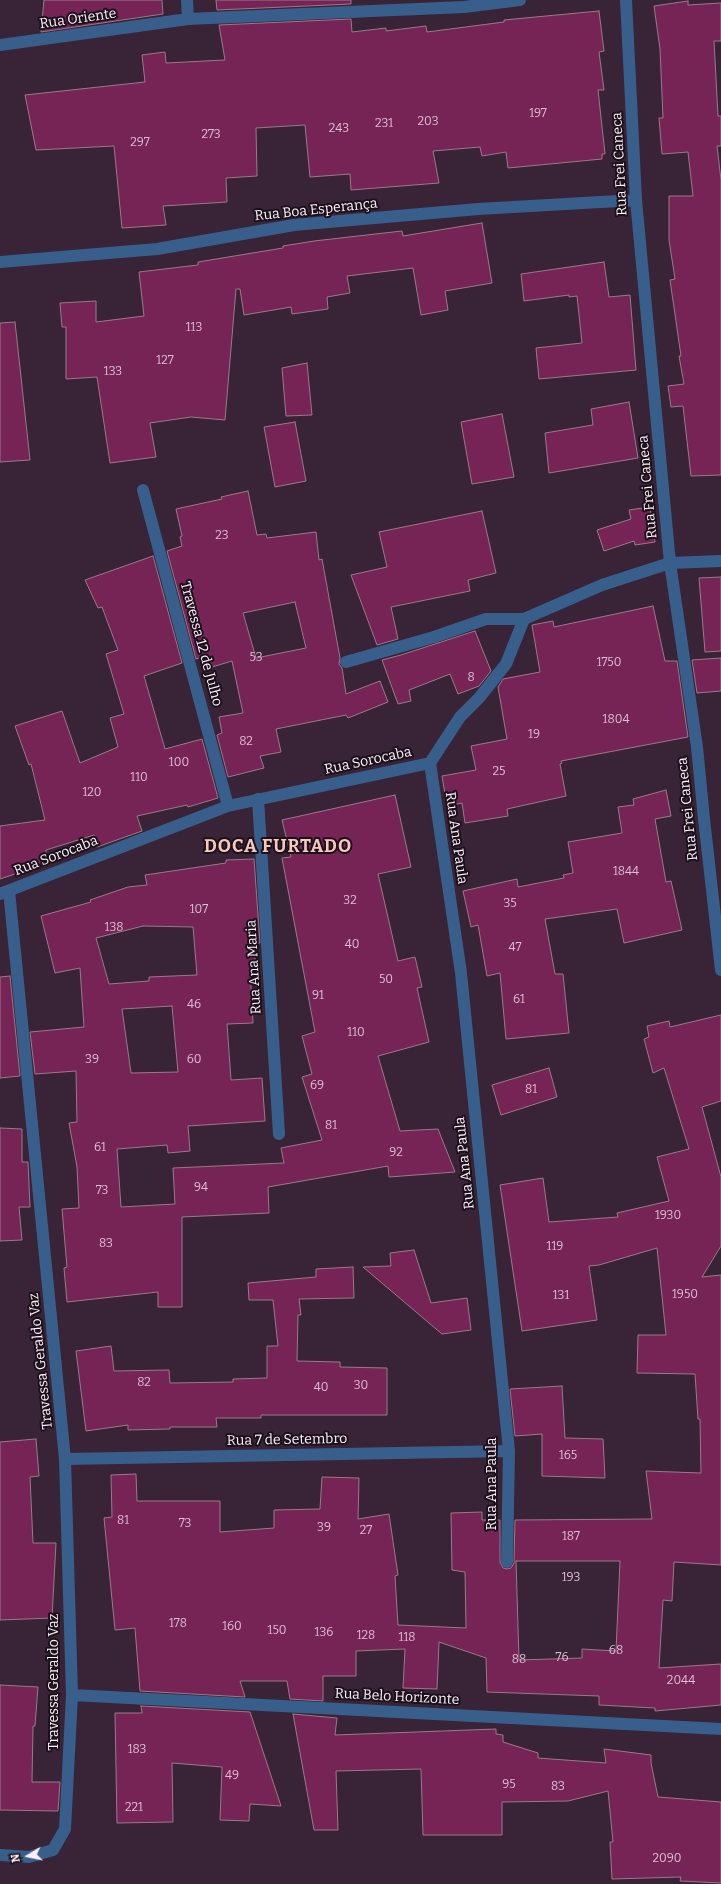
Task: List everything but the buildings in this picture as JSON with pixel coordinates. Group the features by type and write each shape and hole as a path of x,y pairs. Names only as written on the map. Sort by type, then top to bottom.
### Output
{"street":[{"path":"187,0 188,19"},
{"name":"Rua Oriente","path":"0,45 188,19 464,8 520,0"},
{"name":"Rua Frei Caneca","path":"626,0 636,200 670,563 697,747 721,970"},
{"name":"Rua Boa Esperança","path":"0,262 157,249 294,225 478,209 636,200"},
{"name":"Travessa 12 de Julho","path":"143,490 228,806"},
{"path":"346,662 434,637 486,619 524,619 602,585 670,563 721,561"},
{"name":"Rua Sorocaba","path":"4,893 228,806 430,763 460,717 479,698 506,664 524,619"},
{"name":"Rua Ana Paula","path":"430,763 461,973 509,1451 507,1562"},
{"name":"Rua Ana Maria","path":"258,799 279,1134"},
{"name":"Travessa Geraldo Vaz","path":"0,1855 29,1857 53,1850 64,1829 72,1695 66,1459 4,893"},
{"name":"Rua 7 de Setembro","path":"66,1459 509,1451"},
{"name":"Rua Belo Horizonte","path":"72,1695 721,1730"}],"district":[{"name":"DOCA FURTADO","path":"278,847"}]}
